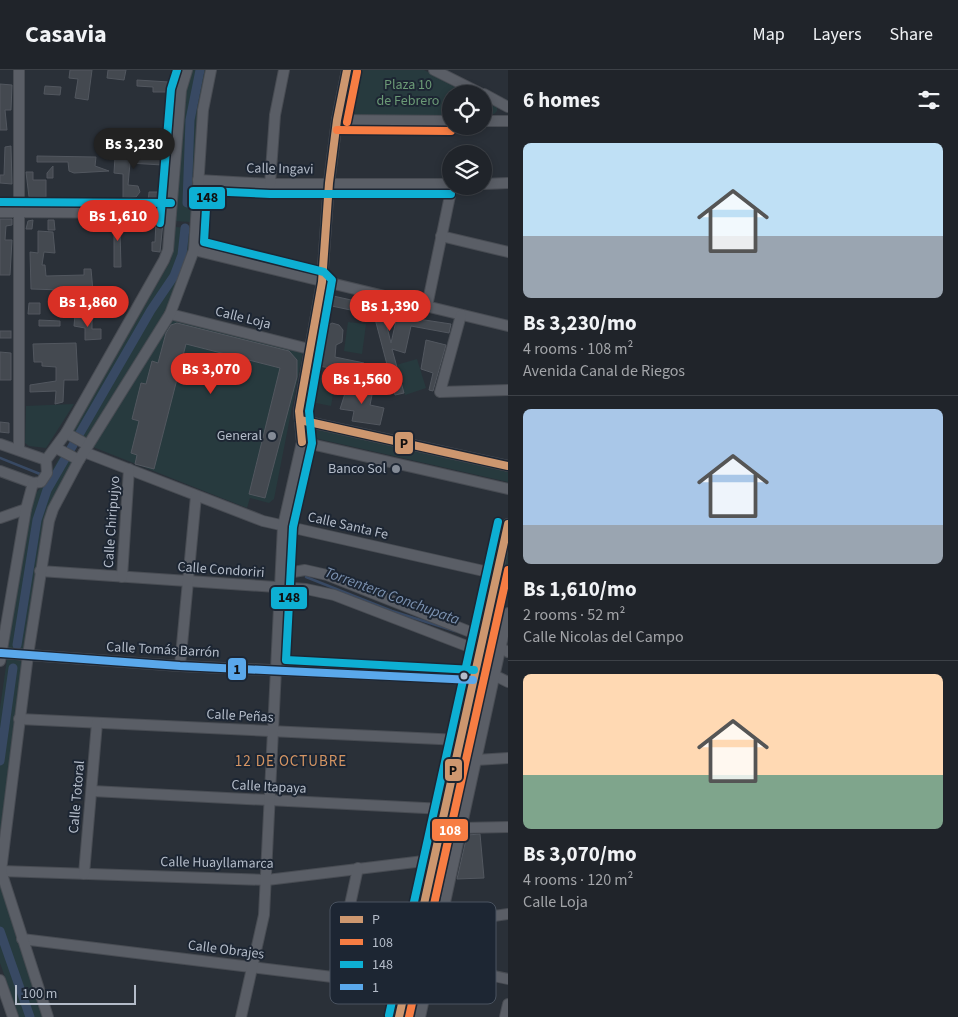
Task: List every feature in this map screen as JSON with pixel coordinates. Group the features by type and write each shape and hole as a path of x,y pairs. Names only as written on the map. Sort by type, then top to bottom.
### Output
{"street":[{"path":"19,70 19,450"},
{"path":"48,1017 1,871 19,719 40,571 53,509 74,447 168,250 182,90 187,70"},
{"path":"0,444 46,460 74,447 170,314 194,250 203,110 211,70"},
{"path":"270,184 275,115 284,70"},
{"path":"240,1017 264,915 267,880 271,732 282,574 282,526 302,442 298,410 322,282 329,183 337,120 347,70"},
{"path":"439,71 466,85"},
{"path":"492,98 508,106"},
{"path":"337,120 442,121"},
{"path":"492,121 508,121"},
{"name":"Calle Ingavi","path":"198,180 270,184 442,185"},
{"path":"492,184 508,183"},
{"path":"427,306 449,195"},
{"path":"0,212 171,213"},
{"path":"441,236 508,252"},
{"path":"194,250 508,326"},
{"name":"Calle Loja","path":"170,314 310,349"},
{"path":"461,315 440,392 508,390"},
{"path":"300,420 508,466"},
{"path":"302,442 508,489"},
{"name":"Calle Santa Fe","path":"74,447 263,521 497,574"},
{"path":"0,471 34,483 41,482 47,473 46,460"},
{"name":"Calle Chiripujyo","path":"122,576 129,469"},
{"path":"1,657 2,626 26,509 34,483"},
{"path":"180,666 196,496"},
{"path":"0,518 26,509"},
{"path":"423,902 508,524"},
{"path":"282,574 305,570 327,574 483,637 504,649"},
{"name":"Calle Condoriri","path":"40,571 306,589 334,595 480,651"},
{"path":"445,902 494,677 504,649 508,613"},
{"name":"Calle Tomás Barrón","path":"1,657 28,656 180,666 275,669 473,680 494,677"},
{"path":"494,677 508,682"},
{"name":"Calle Peñas","path":"19,719 460,740"},
{"name":"Calle Totoral","path":"84,874 97,723"},
{"path":"476,760 508,758"},
{"name":"Calle Itapaya","path":"92,791 444,809"},
{"path":"461,828 508,827"},
{"name":"Calle Huayllamarca","path":"1,871 267,880 432,860"},
{"path":"351,902 358,868"},
{"name":"Calle Obrajes","path":"22,940 330,977"},
{"path":"0,980 13,1017"},
{"path":"399,1017 402,1004"},
{"path":"420,1017 423,1004"},
{"path":"505,1017 508,1004"}],"green space":[{"path":"190,70 206,70 191,222 174,221 185,89"},
{"name":"Plaza 10 de Febrero","path":"351,70 424,70 455,85 442,85 442,115 347,115 343,113"},
{"path":"492,103 497,106 497,111 492,114"},
{"path":"175,227 192,228 187,254 178,282 166,310 151,337 87,439 72,432 171,260"},
{"path":"172,319 303,351 274,499 269,503 250,498 247,508 93,447"},
{"path":"348,322 366,324 362,354 344,351"},
{"path":"417,359 426,388 405,395 396,365"},
{"path":"316,373 336,377 331,406 311,402"},
{"path":"74,404 46,448 29,446 25,443 26,406"},
{"path":"313,427 508,472 508,482 310,437 306,431"},
{"path":"61,455 74,462 46,514 24,650 8,649 29,518 36,493 44,484"},
{"path":"508,542 508,589 498,633 492,637 488,633"},
{"path":"7,659 22,661 0,835 0,708"},
{"path":"479,686 486,688 440,902 429,902"},
{"path":"0,885 45,1017 19,1017 0,963"},
{"path":"407,1004 416,1004 414,1017 404,1017"}],"building":[{"path":"70,70 92,70 88,100 75,98 78,79 69,78"},
{"path":"108,70 126,70 124,80 107,78"},
{"path":"137,80 169,82 167,92 153,92 153,87 137,86"},
{"path":"0,84 12,85 11,110 5,110 7,130 0,130"},
{"path":"45,86 61,87 60,95 44,94"},
{"path":"11,146 12,184 0,183 0,175 4,175 5,147"},
{"path":"155,150 163,150 162,165 130,163 128,185 138,186 140,192 136,197 123,198 123,174 114,173 115,157 125,158 127,155 155,157"},
{"path":"37,156 96,157 95,166 109,171 74,173 69,171 68,162 37,162"},
{"path":"53,166 53,178 47,178 47,173"},
{"path":"26,172 33,172 33,180 46,180 46,197 29,197"},
{"path":"149,192 162,192 160,202 148,204"},
{"path":"0,219 12,219 12,225 6,226 5,240 12,240 10,275 0,275"},
{"path":"33,220 32,229 26,229 28,221"},
{"path":"48,220 54,220 55,230 48,230"},
{"path":"114,220 123,220 123,230 120,230 121,267 114,267"},
{"path":"156,220 163,222 160,252 152,251 152,242 155,242"},
{"path":"38,231 53,232 55,253 44,252 42,265 45,265 46,276 84,275 84,269 91,269 93,291 31,289 30,252 38,253"},
{"path":"329,295 382,307 391,343 398,312 418,319 451,324 449,333 411,326 405,353 392,349 404,393 395,395 374,315 327,305"},
{"path":"98,302 123,303 123,314 98,313"},
{"path":"29,303 40,303 40,314 28,314"},
{"path":"83,314 83,318 92,318 92,329 101,329 101,339 85,340 85,328 74,326 75,315"},
{"path":"39,320 60,321 60,326 39,326"},
{"path":"177,323 289,351 297,360 297,377 265,498 249,494 280,368 186,344 154,469 135,464 137,455 131,453 139,421 132,419 141,383 146,384 152,361 158,363 166,333 171,325"},
{"path":"332,323 339,325 343,330 342,342 336,345 335,357 364,363 362,374 319,366 320,361 316,356 318,343 321,344 324,328"},
{"path":"0,331 11,331 11,338 0,338"},
{"path":"426,340 446,345 433,391 429,390 433,373 421,369"},
{"path":"76,343 78,380 64,380 63,402 55,404 56,391 30,392 30,385 56,381 56,367 42,366 42,362 34,362 33,344"},
{"path":"0,352 11,353 11,380 0,380"},
{"path":"348,384 370,388 369,394 372,395 370,405 384,408 380,425 352,421 354,411 340,409"},
{"path":"0,422 9,423 9,433 0,432"},
{"path":"480,834 484,878 457,879 467,835"}],"waterway":[{"path":"187,203 190,120 200,70"},
{"path":"17,645 37,520 47,490 151,310 174,276 182,255 185,228"},
{"path":"0,458 40,474"},
{"name":"Torrentera Conchupata","path":"288,550 294,566"},
{"name":"Torrentera Conchupata","path":"306,577 392,611 455,631"},
{"path":"0,761 13,668"},
{"path":"0,931 30,1017"}],"transit line":[{"name":"148","path":"160,223 171,89 177,70"},
{"name":"P","path":"302,442 299,411 322,282 329,183 337,120 347,70"},
{"name":"108","path":"347,122 357,72"},
{"name":"108","path":"337,130 442,131"},
{"name":"148","path":"442,194 270,194 207,191 204,242 324,272 332,280 309,411 312,443 293,527 286,660 474,670"},
{"name":"148","path":"0,202 171,203"},
{"name":"P","path":"300,420 508,466"},
{"name":"148","path":"414,902 498,522"},
{"name":"P","path":"424,902 508,524"},
{"name":"108","path":"434,902 508,570"},
{"name":"1","path":"1,653 180,666 473,680"},
{"name":"148","path":"389,1015 391,1004"},
{"name":"P","path":"399,1017 402,1004"},
{"name":"108","path":"409,1017 412,1004"}],"place":[{"name":"General","path":"272,436"},
{"name":"Banco Sol","path":"396,469"}],"district":[{"name":"12 DE OCTUBRE","path":"291,761"}]}
